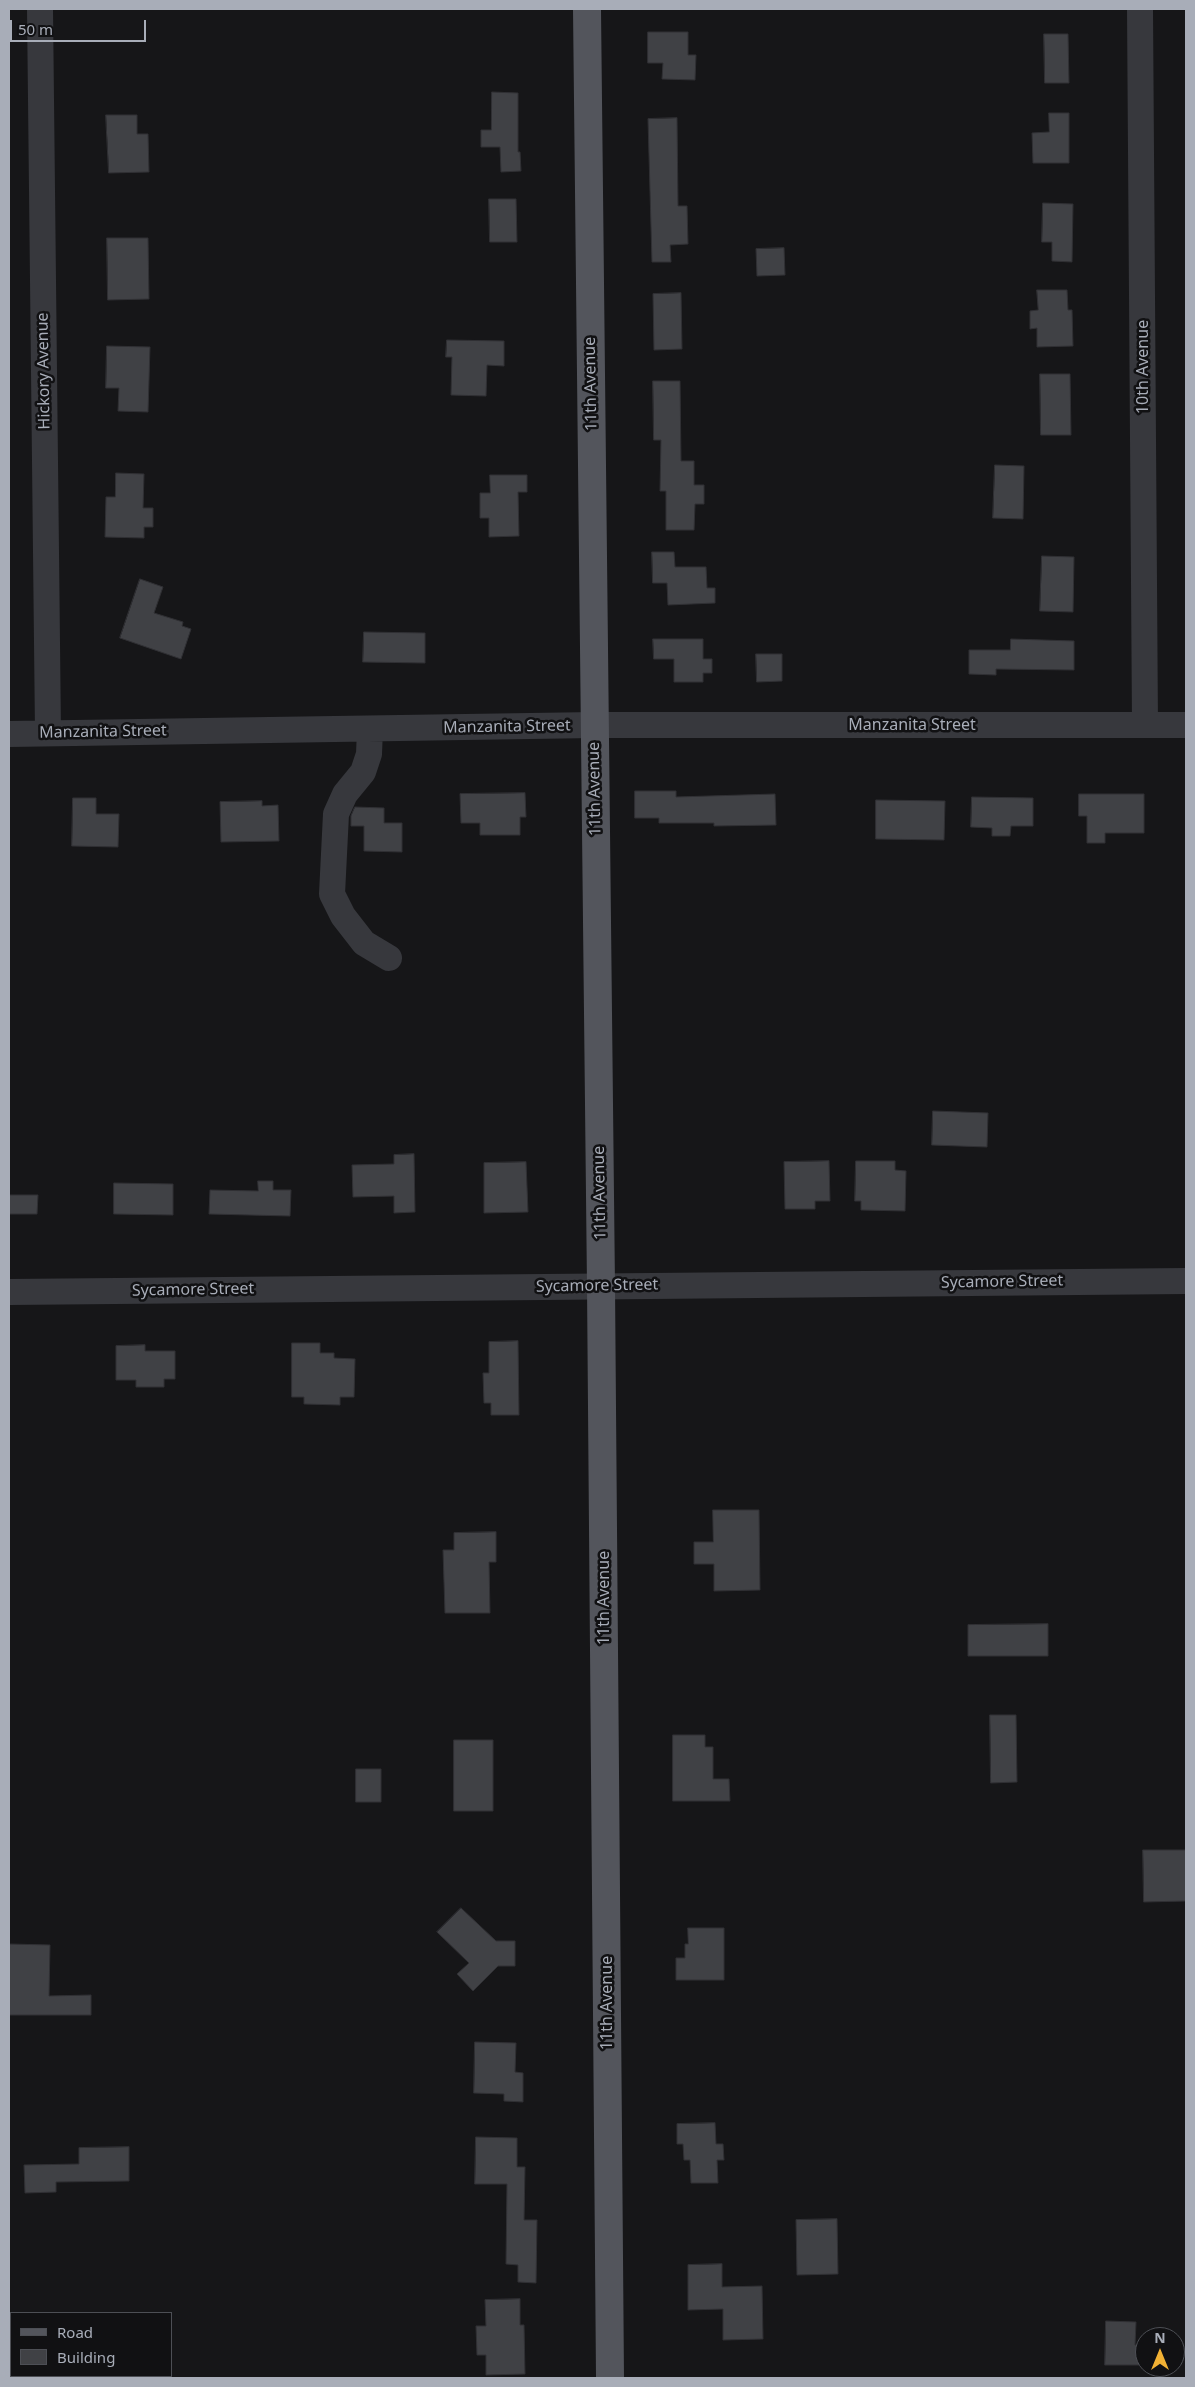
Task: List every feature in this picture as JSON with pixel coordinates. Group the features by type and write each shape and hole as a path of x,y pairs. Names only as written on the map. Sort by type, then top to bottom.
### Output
{"main road":[{"name":"11th Avenue","path":"587,9 601,1286 610,2378"}],"street":[{"name":"Hickory Avenue","path":"40,9 48,733"},
{"name":"10th Avenue","path":"1140,9 1145,725"},
{"name":"Manzanita Street","path":"9,734 594,725 1186,725"},
{"path":"370,728 369,754 363,772 345,794 336,814 332,894 343,916 364,943 389,958"},
{"name":"Sycamore Street","path":"9,1292 1186,1280"}],"building":[{"path":"648,32 688,32 688,55 696,55 695,80 662,79 663,63 648,63"},
{"path":"1044,34 1068,34 1069,83 1045,83"},
{"path":"492,92 518,93 518,152 520,152 521,171 501,172 500,147 481,147 481,130 491,130"},
{"path":"1049,113 1069,113 1069,163 1033,163 1032,133 1049,132"},
{"path":"106,115 137,115 137,134 148,134 149,172 109,173"},
{"path":"677,118 678,206 687,206 688,244 670,245 671,262 652,262 648,119"},
{"path":"489,199 516,199 517,242 490,242"},
{"path":"1043,203 1073,204 1072,262 1052,261 1052,242 1042,242"},
{"path":"107,238 148,238 149,299 108,300"},
{"path":"784,248 785,275 757,276 756,249"},
{"path":"1037,290 1067,290 1068,310 1072,310 1073,346 1037,347 1037,328 1030,329 1030,311 1038,310"},
{"path":"681,293 682,349 654,350 653,294"},
{"path":"447,340 504,341 504,366 487,365 486,396 451,395 452,357 446,357"},
{"path":"107,346 150,347 148,412 118,411 119,388 106,388"},
{"path":"1040,374 1070,374 1071,435 1041,435"},
{"path":"653,381 680,381 681,461 694,461 694,485 704,485 704,504 695,504 694,530 666,530 666,491 660,491 661,440 654,440"},
{"path":"995,465 1024,466 1023,519 993,518"},
{"path":"116,473 144,474 143,508 153,508 153,527 144,527 144,538 105,537 106,497 115,497"},
{"path":"490,475 527,475 527,492 518,492 519,536 489,537 489,518 480,518 480,493 490,493"},
{"path":"652,552 674,552 675,567 706,567 707,588 715,588 715,603 668,605 667,583 653,583"},
{"path":"1042,556 1074,557 1073,612 1040,611"},
{"path":"140,579 163,587 154,613 183,622 182,626 191,629 181,659 120,638"},
{"path":"364,632 425,633 425,663 363,662"},
{"path":"653,639 703,639 703,659 712,659 712,673 703,673 703,682 674,682 674,659 654,659"},
{"path":"1011,639 1074,641 1074,670 996,669 996,675 969,674 969,650 1010,650"},
{"path":"756,654 782,654 782,681 757,682"},
{"path":"635,791 676,791 676,797 775,794 776,825 714,826 714,823 659,823 659,818 635,818"},
{"path":"525,793 526,817 520,817 520,835 480,835 480,823 461,823 460,794"},
{"path":"1079,794 1144,794 1144,833 1105,833 1105,843 1087,843 1087,816 1079,816"},
{"path":"972,797 1033,798 1033,826 1011,826 1010,836 992,836 992,828 971,827"},
{"path":"73,798 96,798 96,814 119,814 118,847 72,846"},
{"path":"876,800 945,801 944,840 876,839"},
{"path":"262,801 262,806 278,805 279,841 221,842 220,802"},
{"path":"355,807 384,808 384,823 402,823 402,852 364,851 364,826 351,826 351,816"},
{"path":"933,1111 988,1113 987,1147 932,1145"},
{"path":"414,1154 415,1212 394,1213 394,1196 353,1197 352,1165 394,1164 394,1155"},
{"path":"829,1161 830,1201 815,1201 815,1209 785,1209 784,1162"},
{"path":"856,1161 895,1161 895,1170 906,1171 905,1211 861,1210 861,1201 855,1201"},
{"path":"526,1162 528,1212 484,1213 484,1163"},
{"path":"258,1181 273,1181 273,1190 291,1190 290,1216 209,1214 210,1190 258,1191"},
{"path":"114,1183 173,1184 173,1215 114,1214"},
{"path":"9,1195 38,1195 37,1214 9,1214"},
{"path":"518,1341 519,1415 491,1415 491,1403 484,1403 483,1373 489,1373 489,1342"},
{"path":"292,1343 320,1343 320,1353 334,1353 334,1358 355,1359 354,1397 340,1397 340,1405 304,1404 304,1397 292,1397"},
{"path":"145,1345 145,1351 175,1351 175,1379 164,1379 164,1387 136,1387 136,1380 116,1380 116,1346"},
{"path":"713,1510 759,1510 760,1590 714,1591 714,1564 694,1564 694,1542 713,1542"},
{"path":"496,1532 496,1562 489,1562 490,1613 445,1613 443,1550 454,1550 454,1533"},
{"path":"1048,1624 1048,1656 968,1656 968,1625"},
{"path":"990,1715 1016,1715 1017,1782 991,1783"},
{"path":"673,1735 705,1735 705,1747 713,1747 713,1779 729,1779 730,1801 673,1801"},
{"path":"454,1740 493,1740 493,1811 454,1811"},
{"path":"356,1769 381,1769 381,1802 356,1802"},
{"path":"1143,1850 1186,1850 1186,1901 1144,1902"},
{"path":"461,1908 496,1941 515,1941 515,1966 498,1966 473,1991 457,1974 469,1963 437,1932"},
{"path":"688,1928 724,1928 724,1980 676,1980 676,1958 685,1958 685,1944 688,1944"},
{"path":"9,1944 50,1945 49,1996 91,1995 91,2015 9,2015"},
{"path":"475,2042 516,2043 515,2072 523,2073 523,2102 504,2101 504,2094 474,2093"},
{"path":"715,2123 716,2144 723,2144 724,2160 717,2160 718,2183 691,2183 690,2160 684,2160 683,2144 677,2144 677,2124"},
{"path":"476,2137 517,2138 517,2167 525,2167 524,2220 537,2220 536,2283 518,2282 518,2265 506,2264 507,2184 475,2184"},
{"path":"129,2147 129,2181 56,2182 56,2192 25,2193 24,2165 79,2164 79,2148"},
{"path":"837,2219 838,2274 797,2275 796,2220"},
{"path":"722,2264 722,2287 762,2286 763,2339 723,2340 723,2309 688,2310 688,2265"},
{"path":"520,2299 520,2325 524,2325 525,2374 486,2375 486,2355 477,2355 476,2326 486,2326 485,2300"},
{"path":"1106,2321 1136,2322 1135,2365 1105,2365"}]}
